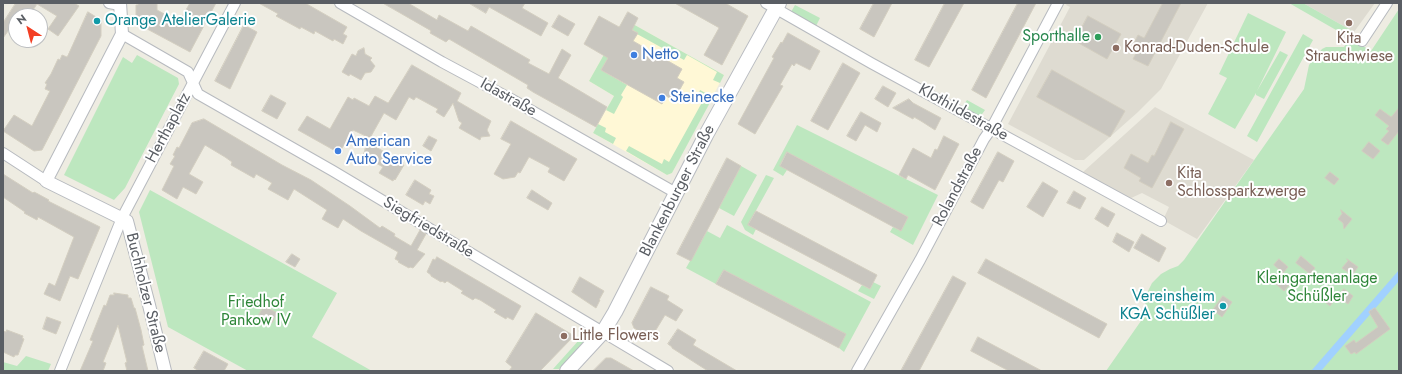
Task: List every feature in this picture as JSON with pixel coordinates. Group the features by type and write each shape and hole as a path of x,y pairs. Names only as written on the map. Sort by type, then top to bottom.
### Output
{"main road":[{"name":"Blankenburger Straße","path":"567,371 603,332 647,251 773,5"}],"street":[{"path":"194,82 235,3"},
{"name":"Idastraße","path":"340,3 676,193"},
{"name":"Rolandstraße","path":"857,371 920,260 1058,3"},
{"path":"1362,41 1387,3"},
{"path":"46,181 122,34 116,4"},
{"name":"Klothildestraße","path":"773,5 878,67 1161,221"},
{"name":"Herthaplatz","path":"60,371 122,218 194,82 188,72 122,34"},
{"name":"Siegfriedstraße","path":"194,82 198,94 333,171 668,371"},
{"path":"3,153 46,181 122,218"},
{"name":"Buchholzer Straße","path":"122,218 128,221 165,371"}],"shaded area":[{"name":"Konrad-Duden-Schule","path":"1067,3 1208,3 1161,89 1138,112 1084,160 1075,160 1008,124 1070,7 1066,5"},
{"name":"Kita Strauchwiese","path":"1303,3 1375,3 1354,32"},
{"path":"624,19 724,75 672,173 667,175 593,133 614,96 589,81"},
{"name":"Kita Schlossparkzwerge","path":"1155,107 1254,160 1197,239 1163,220 1169,207 1142,193 1129,199 1083,172"}],"green space":[{"path":"1289,3 1303,3 1354,32 1350,38"},
{"path":"795,5 820,18 816,26 791,12"},
{"name":"Kleingartenanlage Schüßler","path":"1399,9 1399,371 1106,371 1143,318 1147,293 1152,283 1161,274 1178,266 1184,260 1304,89 1309,65 1322,49 1326,47 1344,47 1350,38 1371,51"},
{"path":"1248,13 1286,32 1257,91 1280,51 1288,55 1264,99 1256,95 1256,93 1235,129 1208,114 1227,78 1219,74"},
{"path":"624,19 724,75 720,83 713,80 717,72 687,55 684,60 637,34 638,33 626,26 601,70 627,85 621,95 623,97 614,114 606,110 614,96 589,81"},
{"path":"1303,34 1313,40 1257,142 1247,136"},
{"path":"137,55 178,78 179,84 125,188 114,200 64,175 123,57 132,63"},
{"path":"700,90 713,97 672,173 667,175 626,151 629,146 662,164 664,159 669,162 705,97 699,93"},
{"path":"967,100 985,110 980,117 962,107"},
{"path":"598,124 606,128 605,132 616,138 613,144 593,133"},
{"path":"797,125 938,195 913,245 890,232 893,227 901,231 908,217 787,152 780,165 787,170 783,176 773,170"},
{"path":"741,166 757,175 734,216 719,208"},
{"path":"766,175 774,178 748,225 756,229 753,235 745,230 741,222"},
{"name":"Friedhof Pankow IV","path":"150,190 337,293 312,337 372,371 248,371 168,327 139,212"},
{"path":"727,225 871,302 844,352 839,348 845,334 724,270 716,284 686,268 707,231 720,238"},
{"path":"873,282 881,286 874,299 858,291 862,285 870,289"},
{"path":"588,330 588,335 577,351 559,369 553,369"},
{"path":"26,356 51,364 48,371 3,371 3,362 17,366"}],"water":[{"path":"1399,270 1399,281 1321,371 1311,371"}],"building":[{"path":"16,3 74,3 79,6 58,36 48,29 57,16 48,11 48,8 44,8 37,4 34,8 13,8"},
{"path":"138,3 157,3 157,10 179,22 190,3 216,3 190,52 136,23 136,5 138,5"},
{"path":"259,3 305,3 347,27 343,34 347,36 343,44 334,39 333,41 315,31 314,34 301,27 300,29 276,16 278,14"},
{"path":"383,3 408,3 437,20 439,15 468,31 471,26 530,60 528,63 549,74 562,49 571,55 558,78 607,107 596,127 533,92 527,88 528,85 449,39 446,42 430,33 431,31"},
{"path":"469,3 525,3 522,8 548,23 541,36 489,7 486,13"},
{"path":"675,3 725,3 748,16 722,65 704,55 719,28"},
{"path":"874,3 892,3 874,37 860,29"},
{"path":"945,3 964,3 929,67 915,60"},
{"path":"1018,3 1036,3 986,98 972,90"},
{"path":"1163,3 1181,3 1148,66 1133,59 1139,48 1133,45 1138,35 1144,38"},
{"path":"88,12 101,20 101,36 42,150 34,151 3,131 14,115 32,126 50,91 45,89 47,84 45,83 58,59 60,60 62,55 67,57"},
{"name":"Netto","path":"628,12 638,18 632,30 638,33 633,41 682,69 677,78 684,82 674,100 666,96 662,104 601,70 608,58 584,44 599,16 619,27"},
{"path":"8,15 8,31 3,38 3,23"},
{"path":"559,15 575,24 568,36 552,27"},
{"name":"Sporthalle","path":"1088,16 1121,34 1107,59 1075,41"},
{"path":"244,25 257,32 230,89 215,81"},
{"path":"788,33 820,51 810,70 796,63 794,66 792,64 780,85 783,86 755,134 738,124 774,58 772,57"},
{"path":"364,48 365,54 372,58 370,60 375,66 371,72 365,73 361,80 350,74 349,76 342,72 352,54 356,56 358,51"},
{"path":"843,63 860,73 828,130 811,121"},
{"path":"412,65 461,93 457,101 491,121 487,130 490,136 481,137 480,140 459,128 462,123 459,121 453,103 444,117 436,112 438,109 416,97 414,100 409,97 396,120 384,113 370,138 353,130 339,153 298,130 307,116 330,129 348,97 353,100 354,98 369,106 375,96 388,103"},
{"path":"1052,70 1125,111 1110,137 1037,97"},
{"path":"883,86 896,93 888,107 875,99"},
{"path":"271,95 286,103 277,119 262,111"},
{"path":"909,99 913,103 941,118 935,130 914,117 913,119 893,108"},
{"path":"1399,108 1399,131 1388,145 1381,140 1389,131 1386,129 1389,126 1375,115 1380,109 1391,117"},
{"path":"861,112 881,123 877,132 865,125 856,141 847,136"},
{"path":"204,119 282,165 311,180 380,228 382,226 395,234 394,236 411,246 420,230 426,234 417,250 425,254 413,268 409,268 395,259 398,252 343,219 338,228 322,219 327,210 294,189 288,200 268,189 272,183 256,174 254,178 231,165 232,162 205,145 189,174 203,182 196,194 183,187 177,199 162,190 174,166 170,164 175,156 173,155 177,147 179,148 192,123"},
{"path":"511,121 577,159 564,181 548,172 550,168 529,157 520,173 518,172 515,177 503,179 494,174 511,144 501,139"},
{"path":"1171,122 1184,129 1152,188 1139,181 1141,178 1124,168 1131,154 1148,163 1152,155 1154,156"},
{"path":"429,136 437,140 431,151 423,146"},
{"path":"944,136 959,144 935,190 908,175 906,179 899,175 913,148 931,158"},
{"path":"367,142 404,163 395,180 394,179 393,181 379,173 383,167 369,159 362,163"},
{"path":"1369,142 1380,151 1373,159 1362,151"},
{"path":"787,152 908,217 901,231 780,166"},
{"path":"998,152 1014,161 1003,182 999,180 983,209 971,202"},
{"path":"727,158 741,166 691,261 677,254"},
{"path":"1330,172 1339,179 1334,185 1325,178"},
{"path":"3,174 33,193 38,194 49,200 48,201 100,227 78,279 70,276 60,301 44,294 49,283 55,286 74,237 38,217 37,220 24,213 25,212 3,197"},
{"path":"415,180 431,190 429,194 434,196 430,204 425,201 423,205 406,195"},
{"path":"1043,182 1058,191 1043,217 1027,207"},
{"path":"532,190 552,203 548,210 527,198"},
{"path":"1074,191 1086,198 1080,209 1067,203"},
{"path":"1102,207 1115,214 1108,227 1095,219"},
{"path":"1341,210 1352,219 1344,229 1343,223 1338,219 1342,214"},
{"path":"756,211 877,275 870,289 748,225"},
{"path":"1117,233 1134,242 1129,252 1113,242"},
{"path":"1142,234 1166,248 1159,262 1134,248"},
{"path":"292,254 300,259 295,267 286,262"},
{"path":"1301,256 1315,268 1310,274 1296,263"},
{"path":"437,257 521,306 513,320 507,317 506,319 494,312 496,310 480,300 475,298 473,300 461,293 463,291 447,281 445,283 442,281 441,282 431,276 427,272 433,259 435,260"},
{"path":"986,259 1107,324 1099,338 978,273"},
{"path":"1279,259 1288,267 1283,273 1274,265"},
{"path":"1347,259 1358,267 1350,278 1349,273 1342,268 1348,261"},
{"path":"724,270 846,334 839,348 716,284"},
{"path":"953,276 966,283 919,371 901,371"},
{"path":"580,277 604,291 596,308 572,292"},
{"path":"1282,277 1290,284 1284,291 1276,284"},
{"path":"651,287 669,296 667,300 683,310 676,321 665,315 651,338 634,328 632,323"},
{"path":"1344,289 1353,296 1348,304 1338,297"},
{"path":"1327,292 1335,299 1330,306 1321,299"},
{"path":"114,293 128,295 128,298 131,298 141,330 144,345 142,346 148,371 127,371 125,363 127,362 118,325 103,362 106,363 103,371 80,371 93,341 90,340 104,305 106,306 110,295 114,295"},
{"name":"Vereinsheim KGA Schüßler","path":"1223,296 1232,302 1222,317 1213,310"},
{"path":"264,306 277,313 272,323 259,315"},
{"path":"1375,308 1390,329 1356,354 1355,352 1351,354 1345,346 1354,340 1356,343 1378,327 1369,312"},
{"path":"536,313 571,334 572,338 540,371 509,371 512,367 506,362"},
{"path":"47,317 61,322 56,334 43,329"},
{"path":"678,329 696,340 693,345 737,371 708,371 672,348 668,344"},
{"path":"7,330 23,336 22,338 24,339 18,355 15,355 14,357 3,352 3,331 6,332"},
{"path":"978,337 1042,371 1009,371 971,351"},
{"path":"204,351 228,364 224,371 199,371 194,368"},
{"path":"606,358 611,358 634,371 593,371"}],"place":[{"name":"Orange AtelierGalerie","path":"97,21"},
{"name":"Kita Strauchwiese","path":"1349,23"},
{"name":"Sporthalle","path":"1098,37"},
{"name":"Konrad-Duden-Schule","path":"1116,48"},
{"name":"Netto","path":"634,55"},
{"name":"Steinecke","path":"662,98"},
{"name":"American Auto Service","path":"338,151"},
{"name":"Kita Schlossparkzwerge","path":"1169,183"},
{"name":"Vereinsheim KGA Schüßler","path":"1223,306"},
{"name":"Little Flowers","path":"564,336"}]}
